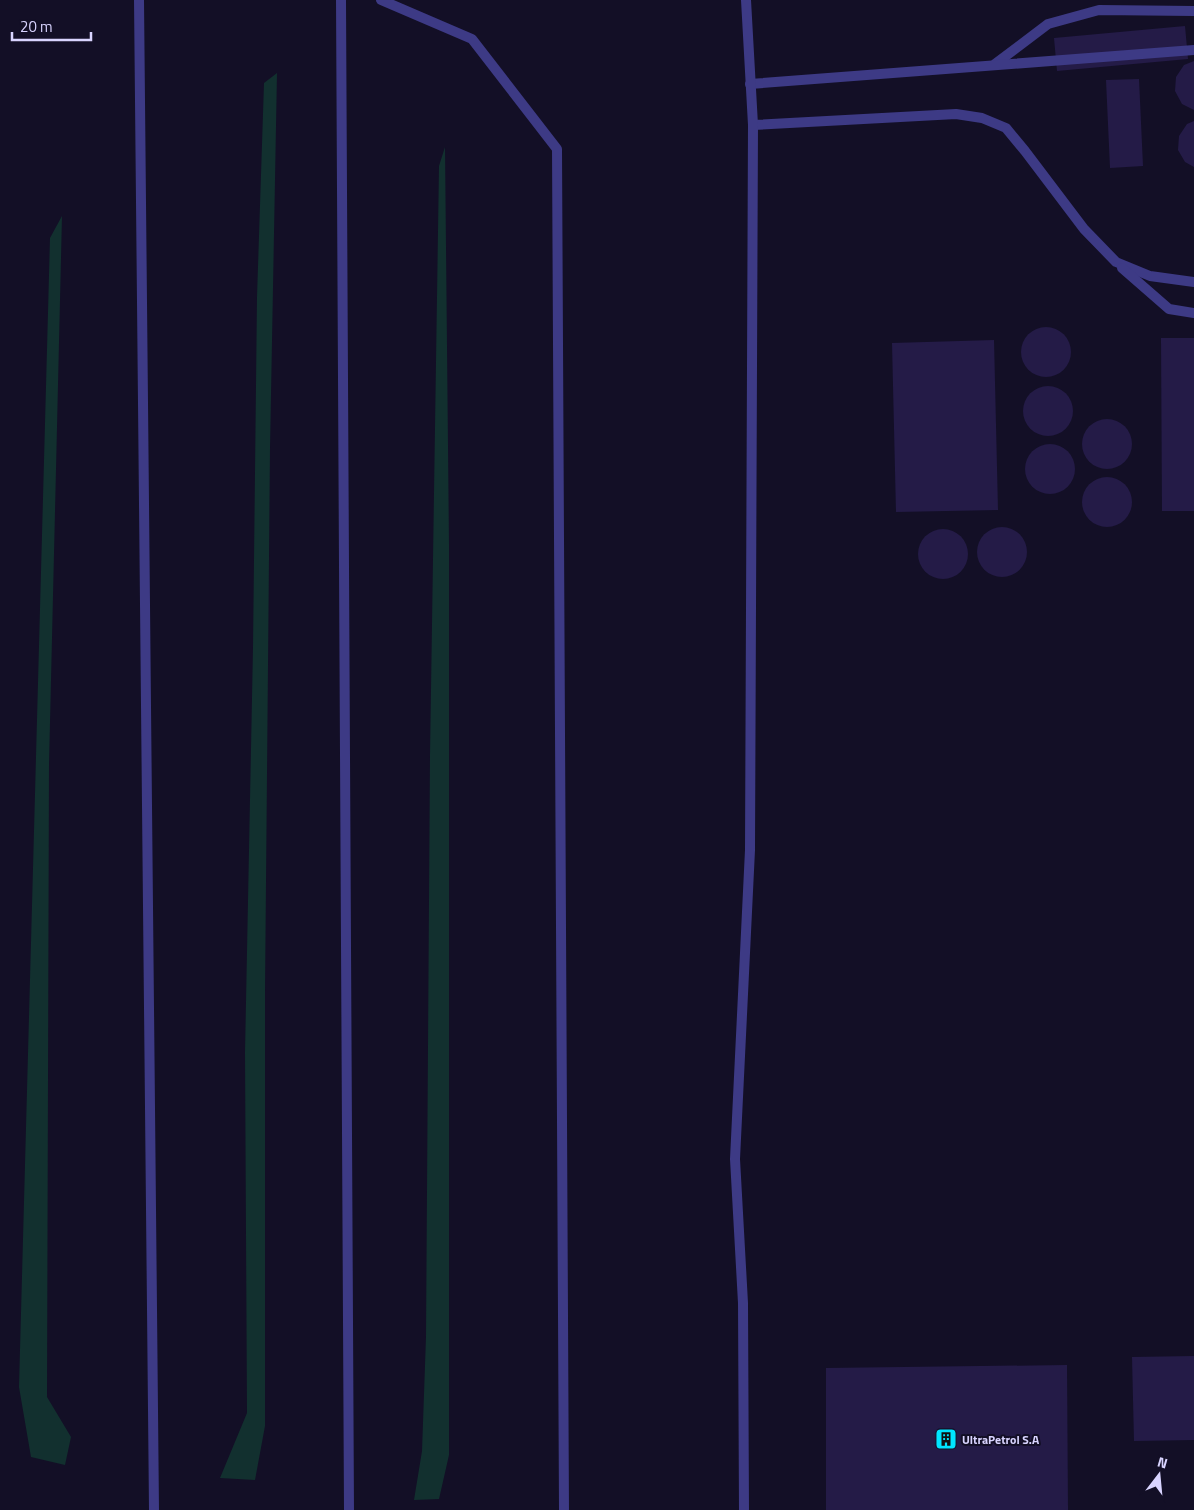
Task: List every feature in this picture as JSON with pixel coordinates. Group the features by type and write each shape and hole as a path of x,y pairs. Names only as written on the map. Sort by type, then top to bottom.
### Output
{"lane":[{"path":"139,0 154,1510"},
{"path":"341,0 349,1510"},
{"path":"381,0 472,39 557,149 564,1510"},
{"path":"744,1510 743,1303 735,1160 750,850 753,125 746,0"},
{"path":"994,64 1048,24 1099,10 1194,11"},
{"path":"750,84 1194,50"},
{"path":"753,125 956,114 982,118 1006,128 1084,229 1116,262 1169,309 1194,313"},
{"path":"1116,262 1150,276 1194,282"}],"green space":[{"path":"277,73 270,449 265,991 265,1426 255,1480 220,1478 247,1413 245,1053 253,647 257,297 264,83"},
{"path":"445,147 449,544 449,1455 439,1499 414,1500 422,1451 426,1337 430,755 439,166"},
{"path":"62,216 49,765 47,1397 71,1437 65,1465 31,1457 19,1387 50,238"}],"building":[{"path":"1185,26 1188,59 1057,71 1054,38"},
{"path":"1194,61 1194,110 1182,104 1175,91 1176,77 1184,65"},
{"path":"1139,79 1143,166 1110,168 1106,80"},
{"path":"1194,121 1194,167 1185,162 1178,150 1179,136 1187,124"},
{"path":"1041,327 1051,327 1064,334 1071,347 1071,357 1064,370 1051,377 1041,377 1032,373 1025,366 1021,357 1021,347 1025,338 1032,331"},
{"path":"1161,338 1194,338 1194,511 1162,511"},
{"path":"994,340 998,510 896,512 892,343"},
{"path":"1043,386 1053,386 1066,393 1073,406 1073,416 1066,429 1053,436 1043,436 1034,432 1027,425 1023,416 1023,406 1027,397 1034,390"},
{"path":"1102,419 1112,419 1125,426 1132,439 1132,449 1125,462 1112,469 1102,469 1093,465 1086,458 1082,449 1082,439 1086,430 1093,423"},
{"path":"1045,444 1055,444 1068,451 1075,464 1075,474 1068,487 1055,494 1045,494 1036,490 1029,483 1025,474 1025,464 1029,455 1036,448"},
{"path":"1102,477 1112,477 1125,484 1132,497 1132,507 1125,520 1112,527 1102,527 1093,523 1086,516 1082,507 1082,497 1086,488 1093,481"},
{"path":"997,527 1007,527 1020,534 1027,547 1027,557 1020,570 1007,577 997,577 988,573 981,566 977,557 977,547 981,538 988,531"},
{"path":"938,529 948,529 961,536 968,549 968,559 961,572 948,579 938,579 929,575 922,568 918,559 918,549 922,540 929,533"},
{"path":"1194,1356 1194,1440 1134,1441 1132,1357"},
{"name":"UltraPetrol S.A","path":"1067,1365 1068,1510 826,1510 826,1368"}],"place":[{"name":"UltraPetrol S.A","path":"946,1439"}]}
